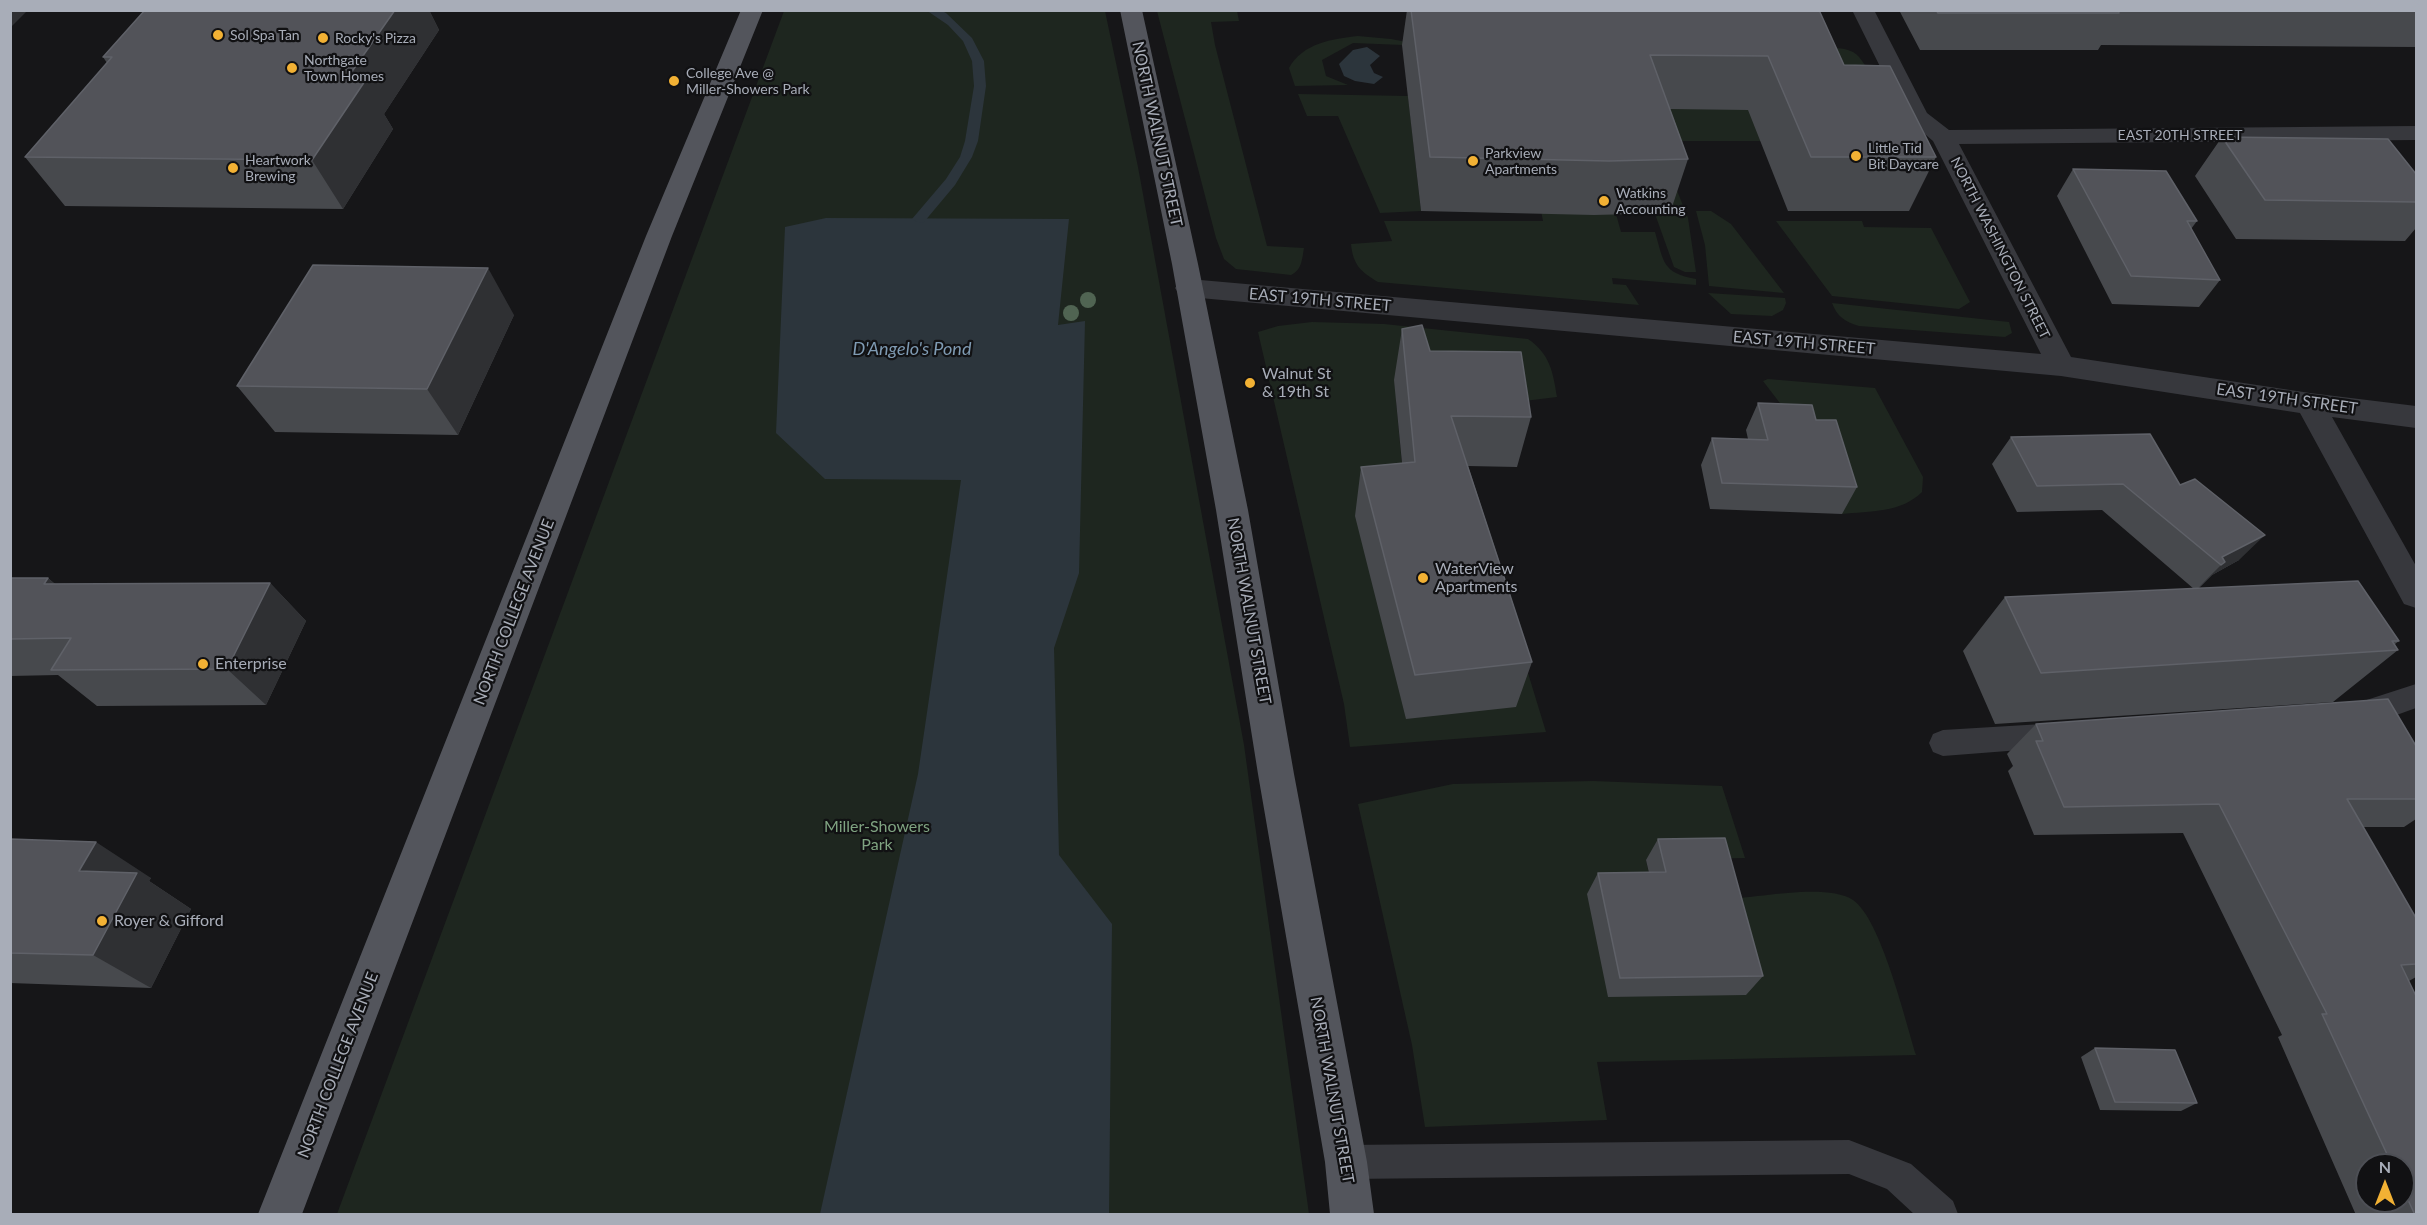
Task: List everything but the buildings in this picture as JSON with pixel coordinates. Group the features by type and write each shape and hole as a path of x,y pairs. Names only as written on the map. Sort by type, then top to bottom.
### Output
{"main road":[{"name":"NORTH COLLEGE AVENUE","path":"280,1215 659,236 752,10"},
{"name":"NORTH WALNUT STREET","path":"1131,10 1190,288 1232,510 1276,774 1346,1162 1352,1215"}],"street":[{"name":"NORTH WASHINGTON STREET","path":"1863,10 1917,117 1942,137 2061,366"},
{"name":"EAST 20TH STREET","path":"1942,137 2416,133"},
{"name":"EAST 19TH STREET","path":"1190,288 2061,366 2310,404 2416,417"},
{"path":"2310,404 2416,595"}],"lane":[{"path":"2330,717 2366,714 2416,696"},
{"path":"1943,743 2084,734"},
{"path":"1346,1162 1849,1157 1899,1176 1940,1215"}],"green space":[{"name":"Miller-Showers Park","path":"784,11 1105,11 1138,167 1244,745 1309,1214 337,1214"},
{"path":"1157,11 1237,11 1239,21 1211,22 1215,45 1267,246 1304,248 1302,260 1295,273 1291,275 1236,269 1224,259 1216,238"},
{"path":"1358,36 1428,46 1353,43 1322,60 1326,76 1348,85 1295,86 1289,68 1302,53 1328,41"},
{"path":"1829,48 1847,50 1859,57 1874,83 1889,120 1821,141 1658,141 1616,214 1621,232 1655,232 1666,264 1677,273 1696,279 1696,285 1612,278 1613,284 1626,285 1639,305 1378,282 1367,275 1356,263 1351,244 1392,241 1384,221 1543,221 1521,108"},
{"path":"1298,94 1408,96 1421,211 1380,213 1338,116 1307,116"},
{"path":"1662,188 1676,188 1688,218 1696,272 1685,272 1674,267 1655,214 1671,214"},
{"path":"1696,211 1711,211 1731,224 1784,293 1709,286 1705,245"},
{"path":"1776,221 1862,221 1864,227 1931,228 1970,302 1959,309 1832,296"},
{"path":"1708,293 1785,298 1786,303 1783,310 1772,316 1731,314"},
{"path":"1832,303 2009,322 2012,333 2005,337 1859,326 1842,318"},
{"path":"1312,322 1384,324 1528,339 1546,357 1552,372 1557,397 1508,403 1396,401 1402,465 1517,637 1546,732 1350,747 1344,704 1258,332 1278,326"},
{"path":"1768,379 1875,388 1923,477 1922,492 1905,504 1895,507 1842,514 1789,415 1763,381"},
{"path":"1593,781 1722,786 1745,858 1646,860 1653,893 1722,899 1825,892 1853,900 1873,927 1882,948 1916,1055 1597,1062 1607,1120 1425,1127 1412,1045 1358,804 1453,784"}],"water":[{"path":"1367,47 1380,56 1370,65 1374,73 1383,77 1374,84 1355,81 1344,76 1339,64 1353,50"},
{"name":"D'Angelo's Pond","path":"826,218 1069,219 1058,325 1085,321 1079,573 1054,648 1059,855 1112,924 1109,1214 820,1214 918,774 961,480 825,479 776,433 785,227"}],"waterway":[{"path":"919,219 950,182 966,157 971,141 980,86 978,61 968,40 952,23 931,10"}],"place":[{"name":"Sol Spa Tan","path":"218,35"},
{"name":"Rocky's Pizza","path":"323,38"},
{"name":"Northgate Town Homes","path":"292,68"},
{"name":"College Ave @ Miller-Showers Park","path":"674,81"},
{"name":"Little Tid Bit Daycare","path":"1856,156"},
{"name":"Parkview Apartments","path":"1473,161"},
{"name":"Heartwork Brewing","path":"233,168"},
{"name":"Watkins Accounting","path":"1604,201"},
{"name":"Walnut St & 19th St","path":"1250,383"},
{"name":"WaterView Apartments","path":"1423,578"},
{"name":"Enterprise","path":"203,664"},
{"name":"Royer & Gifford","path":"102,921"}]}
